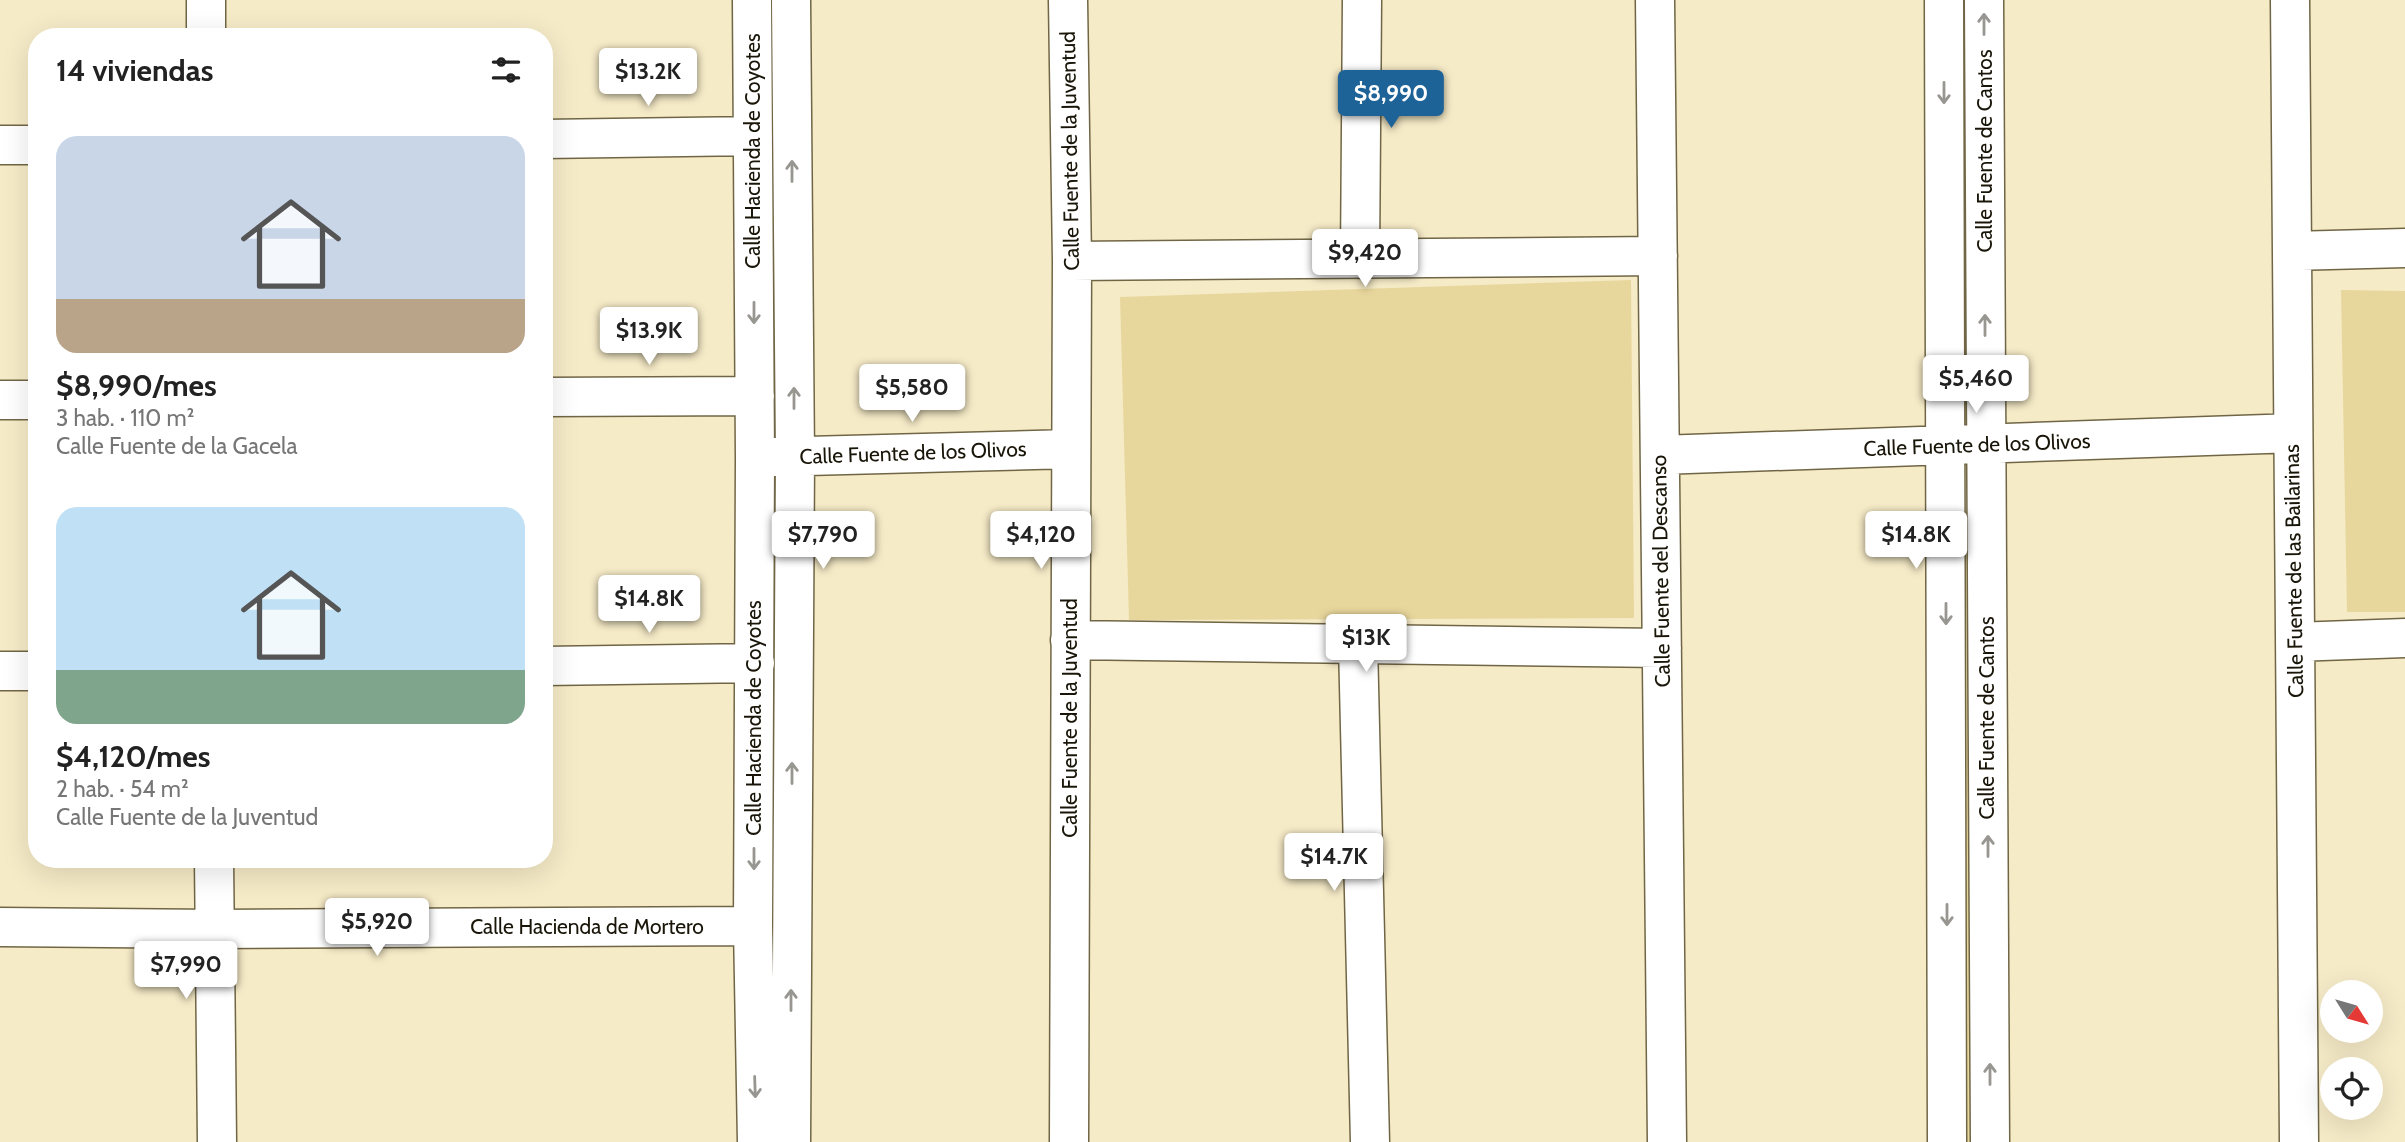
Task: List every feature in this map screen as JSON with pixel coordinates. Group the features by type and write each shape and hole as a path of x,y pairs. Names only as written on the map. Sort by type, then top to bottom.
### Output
{"street":[{"path":"206,0 206,28"},
{"name":"Calle Hacienda de Coyotes","path":"752,0 755,396 753,926 757,1142"},
{"name":"Calle Hacienda de Coyotes","path":"791,0 794,457 791,1142"},
{"name":"Calle Fuente de la Juventud","path":"1068,0 1072,261 1069,1142"},
{"path":"1360,259 1362,0"},
{"name":"Calle Fuente del Descanso","path":"1655,0 1667,1142"},
{"name":"Calle Fuente de Cantos","path":"1944,0 1947,1142"},
{"name":"Calle Fuente de Cantos","path":"1984,0 1990,1142"},
{"name":"Calle Fuente de las Bailarinas","path":"2290,0 2299,1142"},
{"path":"553,139 753,136"},
{"path":"0,145 28,145"},
{"path":"2292,251 2405,248"},
{"path":"1072,261 1658,257"},
{"path":"553,397 755,396"},
{"path":"0,400 28,400"},
{"name":"Calle Fuente de los Olivos","path":"1660,455 2293,433"},
{"name":"Calle Fuente de los Olivos","path":"755,458 1071,449"},
{"path":"2295,642 2405,638"},
{"path":"1070,640 1661,648"},
{"path":"1358,644 1370,1142"},
{"path":"553,666 755,663"},
{"path":"0,671 28,671"},
{"path":"214,868 218,1142"},
{"name":"Calle Hacienda de Mortero","path":"0,927 215,929 753,926"}],"shaded area":[{"path":"1631,280 1634,618 1129,620 1120,297"},
{"path":"2341,290 2405,291 2405,612 2347,612"},
{"path":"1959,526 1976,526 1975,1142 1957,1142"}]}
